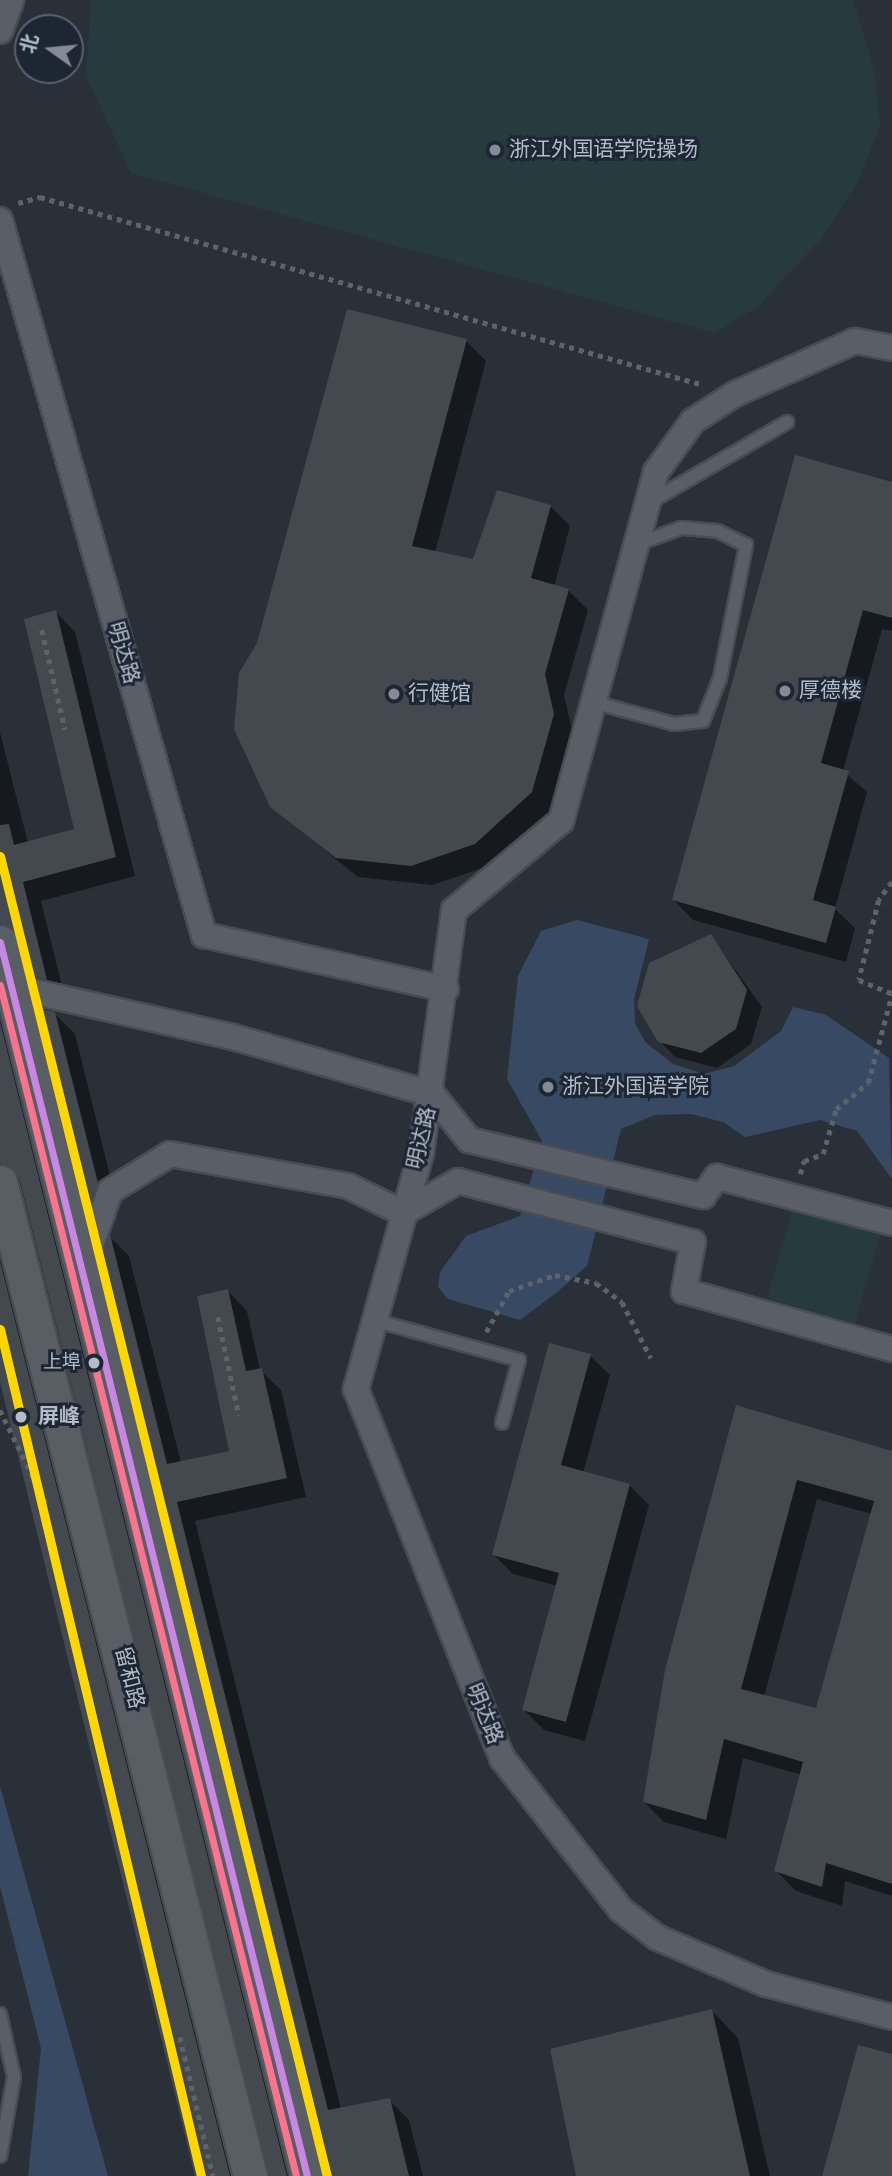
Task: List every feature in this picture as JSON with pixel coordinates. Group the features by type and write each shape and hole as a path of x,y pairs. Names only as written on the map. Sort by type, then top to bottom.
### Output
{"main road":[{"path":"0,942 85,1262 307,2176"},
{"name":"留和路","path":"0,1182 250,2176"}],"street":[{"path":"0,31 11,0"},
{"name":"明达路","path":"7,212 204,935 446,989 432,1094 377,1321 356,1389 502,1758 621,1910 658,1938 766,1984 892,2017"},
{"path":"446,989 454,910 561,821 656,472 693,421 735,394 855,341 892,348"},
{"path":"13,987 233,1037 432,1094 469,1140 703,1196 717,1177 892,1223"},
{"path":"85,1262 110,1191 170,1154 348,1186 403,1213 458,1181 693,1242 684,1291 892,1349"}],"lane":[{"path":"648,503 787,422"},
{"path":"593,702 674,724 703,721 720,678 746,545 717,531 681,528 637,544"},
{"path":"377,1321 519,1360 502,1423"},
{"path":"0,2014 14,2077 0,2156"}],"path":[{"path":"7,212 40,197 735,394"},
{"path":"42,630 65,729"},
{"path":"782,1194 797,1184 804,1161 823,1154 836,1109 868,1083 889,1018 892,993 859,980 879,900 892,882"},
{"path":"480,1349 509,1291 555,1275 596,1283 622,1302 651,1358"},
{"path":"218,1317 239,1416"}],"green space":[{"name":"浙江外国语学院操场","path":"91,0 853,0 874,68 880,126 858,181 822,238 758,306 715,333 131,173 86,76"},
{"path":"793,1208 880,1233 855,1323 767,1298"}],"water":[{"path":"577,920 649,939 634,999 635,1023 645,1042 673,1064 704,1074 734,1066 781,1031 793,1007 826,1015 889,1058 892,1179 857,1131 820,1120 745,1137 723,1122 691,1114 655,1115 621,1129 587,1266 520,1320 448,1299 438,1287 440,1272 466,1236 520,1216 542,1141 507,1079 518,976 541,931"},
{"path":"0,1786 108,2176 28,2176 41,2048 0,1886"}],"building":[{"name":"行健馆","path":"347,309 467,339 412,546 473,559 497,490 551,505 531,578 569,589 545,674 554,714 532,792 475,844 411,866 336,858 270,807 234,729 239,673 257,643"},
{"name":"厚德楼","path":"795,455 892,482 892,618 863,610 821,763 849,771 813,900 836,907 826,943 672,900"},
{"path":"56,610 116,857 23,882 47,980 28,975 18,937 0,923 0,825 9,824 14,845 74,829 24,619"},
{"path":"711,934 747,990 736,1029 701,1053 658,1042 637,1006 649,963"},
{"path":"36,1008 55,1012 98,1183 87,1212"},
{"path":"0,1022 287,2176 269,2176 19,1177 0,1163"},
{"path":"110,1234 167,1464 229,1451 197,1296 228,1289 246,1371 262,1368 287,1478 177,1502 328,2110 390,2098 409,2176 326,2176 100,1264"},
{"path":"0,1261 230,2176 195,2176 0,1382"},
{"path":"549,1343 591,1354 561,1465 630,1484 566,1722 522,1710 559,1573 492,1555"},
{"path":"736,1405 892,1451 892,1884 826,1863 822,1887 774,1871 803,1762 724,1739 706,1820 643,1802 665,1670","holes":["797,1480 874,1501 816,1708 741,1689"]},
{"path":"712,2009 750,2176 576,2176 550,2049"},
{"path":"858,2045 892,2054 892,2176 822,2176"}],"transit line":[{"path":"0,856 327,2176"},
{"path":"0,942 307,2176"},
{"path":"0,985 296,2176"},
{"path":"0,1329 201,2176"}],"place":[{"name":"浙江外国语学院操场","path":"495,150"},
{"name":"厚德楼","path":"785,691"},
{"name":"行健馆","path":"394,694"},
{"name":"浙江外国语学院","path":"548,1087"},
{"name":"上埠","path":"94,1363"},
{"name":"屏峰","path":"21,1417"}]}
